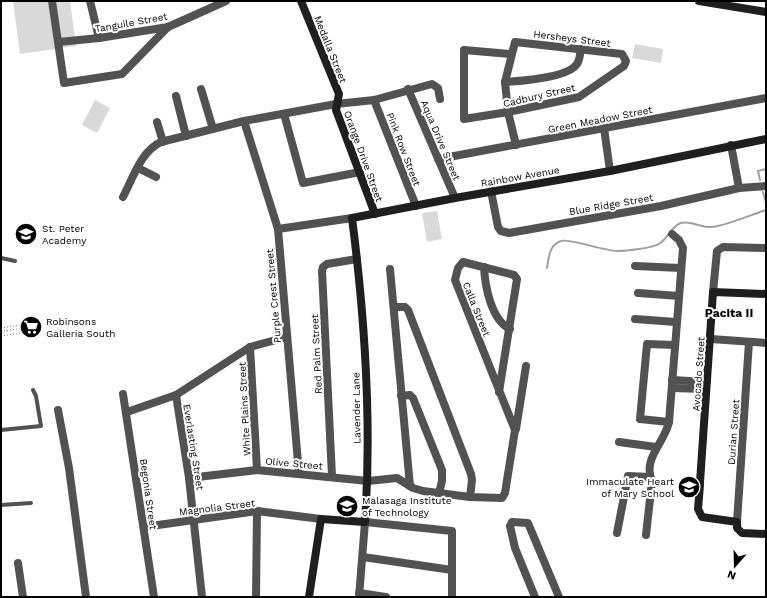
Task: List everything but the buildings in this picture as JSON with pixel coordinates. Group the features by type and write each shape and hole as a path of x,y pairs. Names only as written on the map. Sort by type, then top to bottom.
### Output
{"street":[{"path":"52,1 64,83 122,74 168,27"},
{"path":"90,1 99,38"},
{"name":"Tanguile Street","path":"59,42 99,38 168,27 226,1"},
{"name":"Medalla Street","path":"301,1 339,94 336,104"},
{"path":"699,1 766,12"},
{"name":"Hersheys Street","path":"511,54 515,42 622,54 625,58"},
{"path":"505,82 561,74 577,65 581,49"},
{"name":"Cadbury Street","path":"511,54 464,50 464,119 508,112 579,97 624,66 625,58"},
{"path":"511,54 505,82 508,112 516,145"},
{"path":"123,197 145,154 152,146 163,142 244,121 336,104 374,100 408,89 434,84 438,88 440,99"},
{"path":"201,89 213,129"},
{"name":"Aqua Drive Street","path":"408,89 455,198"},
{"path":"176,96 186,136"},
{"name":"Green Meadow Street","path":"438,159 766,98"},
{"name":"Pink Row Street","path":"374,100 416,206"},
{"name":"Orange Drive Street","path":"336,104 336,110 375,214"},
{"path":"284,114 303,183 360,172"},
{"name":"Purple Crest Street","path":"244,121 278,229 299,474"},
{"path":"157,122 163,142"},
{"path":"604,128 610,171"},
{"name":"Rainbow Avenue","path":"278,229 375,214 491,191 610,171 766,139"},
{"path":"731,145 739,188"},
{"path":"138,168 156,177"},
{"name":"Blue Ridge Street","path":"491,191 498,227 501,232 509,233 661,206 739,188 766,186"},
{"name":"Lavender Lane","path":"352,218 365,345 368,481 359,595"},
{"path":"646,535 652,481 650,477 651,462 656,447 667,430 669,422 683,248 679,240 672,234"},
{"name":"Avocado Street","path":"737,522 702,517 698,509 717,251 723,247 766,248"},
{"name":"Red Palm Street","path":"332,476 322,271 323,267 327,264 357,259"},
{"name":"Calla Street","path":"499,392 517,277 467,262 461,263 456,273 455,280 499,392 515,430"},
{"path":"635,266 681,268"},
{"path":"484,267 486,287 494,308 501,324 510,329"},
{"path":"390,269 410,486 418,490 470,497 497,499 504,496 526,366"},
{"path":"713,292 766,294"},
{"path":"638,293 679,296"},
{"path":"394,308 405,307 408,310 472,480 470,497"},
{"path":"635,319 676,322"},
{"path":"127,412 176,395 250,347 287,337"},
{"path":"711,339 766,343"},
{"name":"Durian Street","path":"737,522 749,342"},
{"path":"669,422 640,419 647,344 675,345"},
{"name":"White Plains Street","path":"250,347 256,470"},
{"path":"672,384 707,386"},
{"name":"Begonia Street","path":"123,394 127,412 154,597"},
{"name":"Everlasting Street","path":"176,395 189,478 202,597"},
{"path":"401,396 410,396 413,398 439,463 442,476 439,493"},
{"path":"58,410 69,468 86,597"},
{"path":"619,442 656,447"},
{"name":"Olive Street","path":"189,478 256,470 332,476 368,481 397,478 410,486"},
{"path":"617,533 628,476 650,477"},
{"path":"256,597 257,511"},
{"name":"Magnolia Street","path":"144,528 257,511 321,519 365,522"},
{"path":"309,597 321,519"},
{"path":"365,522 452,531 452,597"},
{"path":"535,597 515,548 510,526 512,522 528,523 559,597"},
{"path":"737,522 737,528 742,533 766,534"},
{"path":"363,557 452,570"},
{"path":"18,563 23,597"},
{"path":"359,595 386,597"}],"lane":[{"path":"1,258 16,261"},
{"path":"1,430 41,426 36,396 33,390"},
{"path":"1,505 31,503"}],"path":[{"path":"1,328 27,324"},
{"path":"1,331 27,328"},
{"path":"1,335 8,331"},
{"path":"1,335 28,332"}],"shaded area":[{"path":"13,1 70,1 76,46 20,54"},
{"path":"635,44 663,49 661,63 632,58"},
{"path":"95,100 110,108 97,133 82,125"},
{"path":"437,211 442,239 427,242 422,213"}],"waterway":[{"path":"760,180 758,171 766,169"},
{"path":"763,192 766,203"},
{"path":"547,268 552,248 561,241 571,241 617,251 639,249 659,244 675,227 681,223 688,222 707,227 716,226 730,223 766,210"}],"place":[{"name":"St. Peter Academy","path":"26,234"},
{"name":"Robinsons Galleria South","path":"31,327"},
{"name":"Immaculate Heart of Mary School","path":"689,487"},
{"name":"Malasaga Institute of Technology","path":"347,506"}],"district":[{"name":"Pacita II","path":"729,313"}]}
